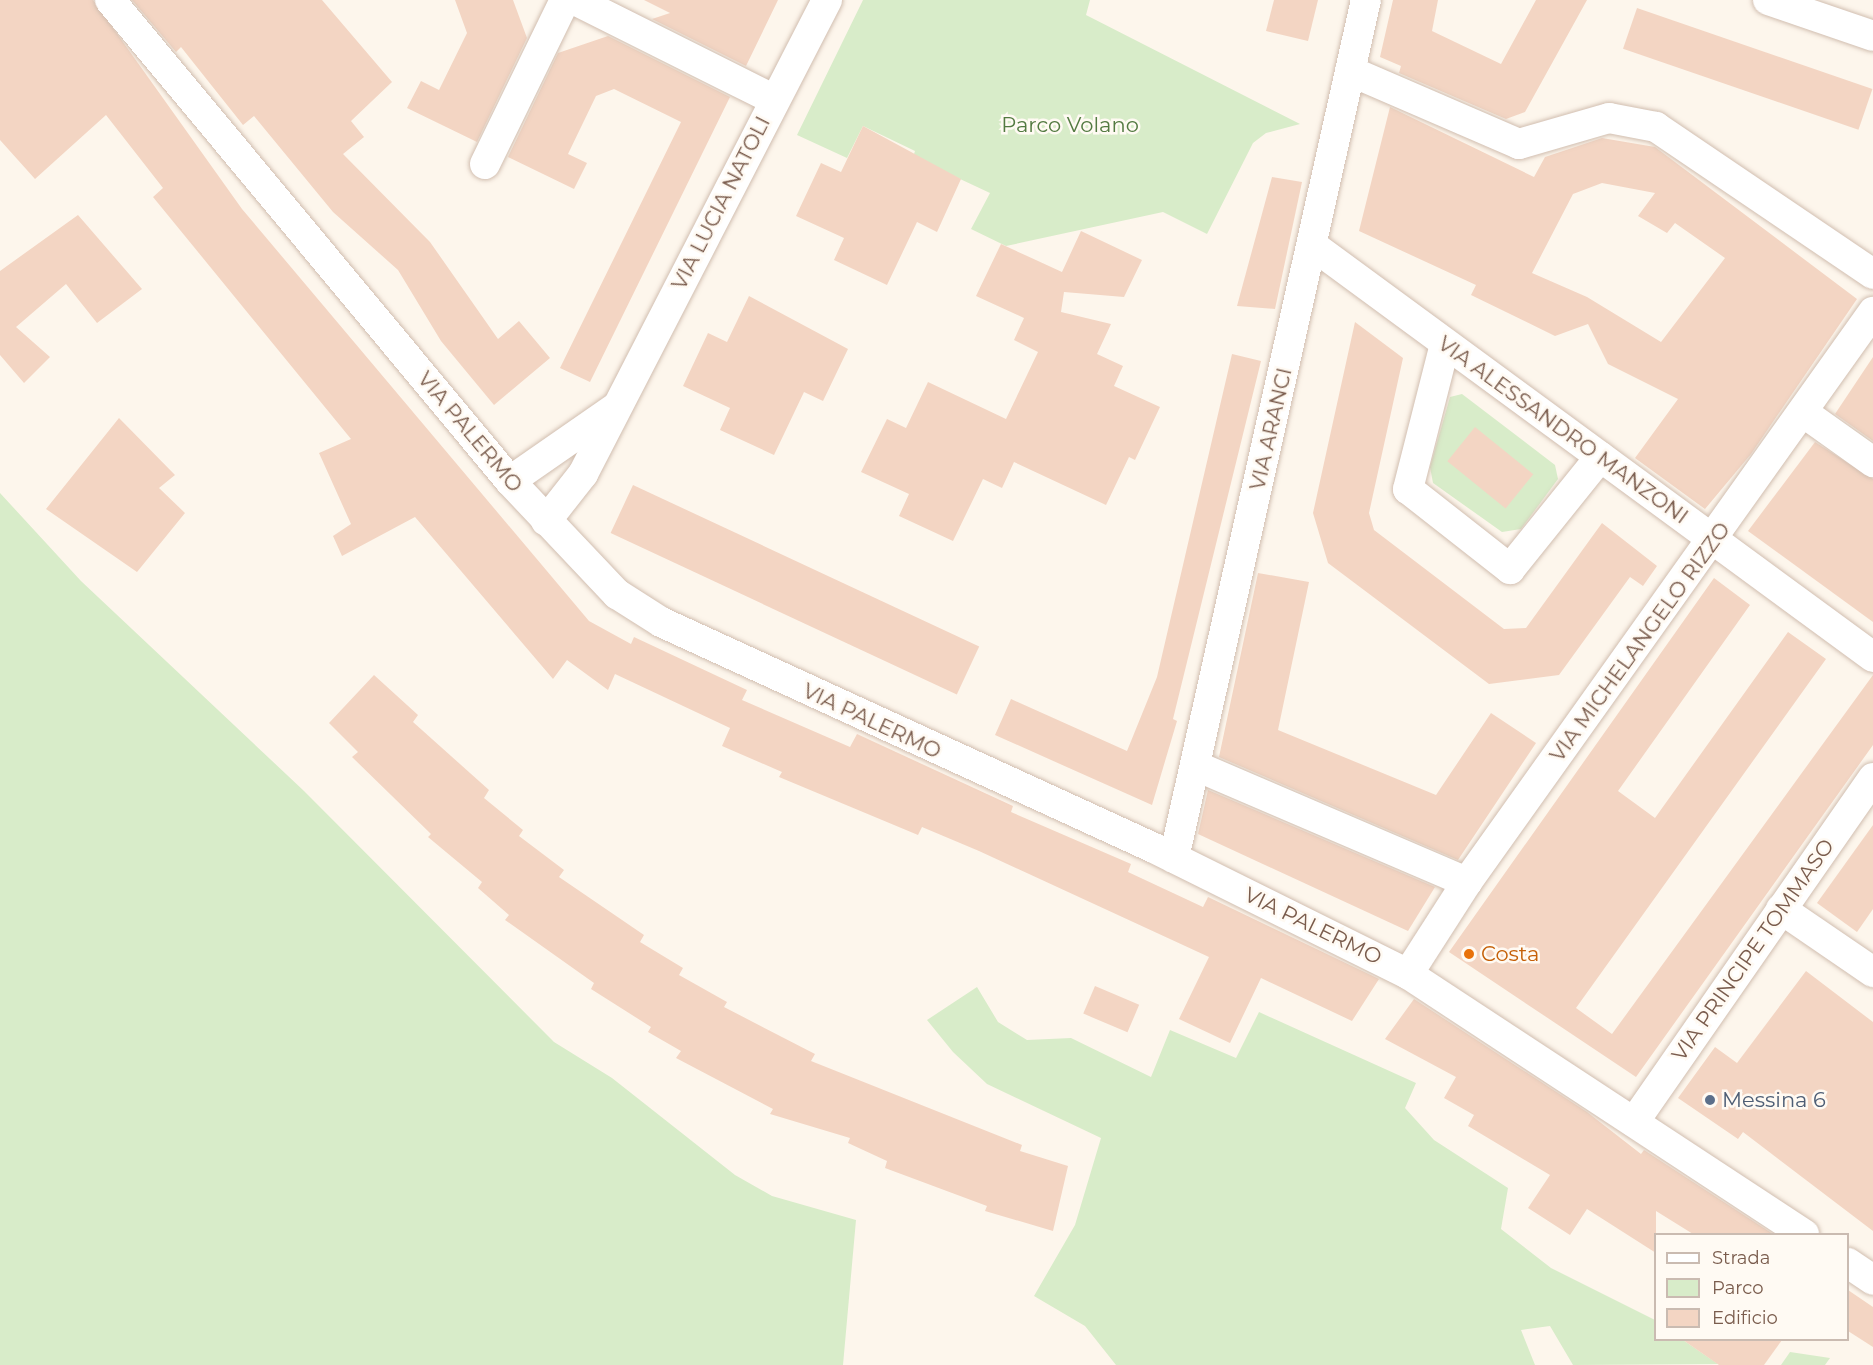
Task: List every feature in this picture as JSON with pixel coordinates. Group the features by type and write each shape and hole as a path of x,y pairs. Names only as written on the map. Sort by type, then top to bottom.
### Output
{"street":[{"name":"VIA PALERMO","path":"110,0 510,481 616,594 662,622 1174,858 1408,974 1802,1233"},
{"path":"484,164 565,0"},
{"path":"575,0 773,99"},
{"name":"VIA LUCIA NATOLI","path":"546,521 583,474 773,99 827,0"},
{"name":"VIA ARANCI","path":"1174,858 1366,0"},
{"path":"1768,0 1873,36"},
{"path":"1350,71 1519,144 1609,118 1656,127 1873,274"},
{"name":"VIA ALESSANDRO MANZONI","path":"1312,245 1873,657"},
{"name":"VIA MICHELANGELO RIZZO","path":"1408,974 1467,882 1804,413 1873,312"},
{"path":"1445,344 1408,489 1510,569 1600,457"},
{"path":"510,481 618,407"},
{"path":"1804,413 1873,462"},
{"path":"1196,766 1467,882"},
{"name":"VIA PRINCIPE TOMMASO","path":"1634,1122 1873,778"},
{"path":"1781,909 1873,972"},
{"path":"1849,1264 1873,1280"}],"green space":[{"name":"Parco Volano","path":"863,0 1090,0 1086,15 1300,124 1266,133 1253,143 1207,234 1163,212 1006,246 971,229 990,193 913,157 915,151 863,126 847,158 797,135"},
{"path":"1462,394 1555,465 1558,479 1521,529 1502,532 1433,483 1430,467 1450,397"},
{"path":"0,493 81,581 304,791 554,1042 612,1078 735,1175 772,1196 856,1220 843,1365 0,1365"},
{"path":"977,987 998,1022 1027,1040 1071,1038 1151,1077 1170,1030 1236,1058 1259,1012 1416,1083 1405,1108 1434,1140 1508,1188 1501,1229 1551,1268 1654,1320 1654,1341 1684,1341 1718,1364 1573,1365 1550,1326 1521,1330 1535,1365 1116,1365 1085,1326 1034,1296 1075,1225 1101,1138 987,1084 953,1052 927,1020"},
{"path":"1790,1352 1830,1358 1825,1365 1781,1365"}],"building":[{"path":"0,0 93,0 242,209 589,621 631,644 634,637 747,690 742,700 850,747 857,734 1013,806 1011,812 1131,864 1128,872 1203,907 1208,897 1379,979 1352,1021 1261,978 1230,1043 1179,1019 1209,957 922,827 918,835 779,777 782,772 722,746 730,728 615,674 608,690 567,660 553,679 415,517 342,556 333,536 351,524 319,453 351,439 153,197 163,188 106,115 35,179 0,140"},
{"path":"132,0 322,0 392,82 351,121 364,137 343,154 430,242 498,339 519,321 550,358 494,405 441,341 398,270 333,212 254,116 243,125 181,47 176,52"},
{"path":"455,0 513,0 527,38 477,142 407,108 421,81 439,90 467,33"},
{"path":"644,0 778,0 746,66 652,19 670,13"},
{"path":"1274,0 1318,0 1308,41 1266,31"},
{"path":"1393,0 1438,0 1432,31 1501,64 1536,0 1587,0 1525,112 1506,119 1399,73 1401,66 1380,57"},
{"path":"1637,8 1872,89 1858,130 1623,49"},
{"path":"608,36 730,97 590,382 560,368 681,122 614,89 596,96 568,154 587,163 574,189 508,157 558,53"},
{"path":"1390,107 1534,177 1545,157 1602,138 1655,147 1857,299 1751,454 1705,509 1635,458 1678,399 1608,364 1588,324 1555,336 1471,295 1476,285 1359,231","holes":["1602,183 1655,193 1638,216 1667,233 1675,223 1725,258 1661,342 1587,297 1532,273 1573,194"]},
{"path":"863,126 961,179 937,232 917,222 887,285 834,260 844,238 796,216 821,163 841,172"},
{"path":"1272,177 1302,182 1275,309 1237,306"},
{"path":"78,215 142,289 97,323 66,284 16,327 50,357 24,383 0,355 0,271"},
{"path":"1081,231 1142,260 1124,297 1064,292 1061,312 1111,324 1097,354 1123,366 1114,386 1160,407 1135,460 1129,457 1106,505 1014,462 1002,488 983,479 953,541 899,516 909,494 861,472 887,419 906,428 928,382 1006,419 1038,352 1014,340 1024,318 976,296 1001,244 1062,272"},
{"path":"749,296 848,349 823,401 804,392 774,455 720,430 730,408 683,386 708,333 727,342"},
{"path":"1355,322 1403,358 1369,513 1374,530 1504,629 1526,628 1602,523 1657,566 1643,586 1630,577 1559,675 1489,684 1328,563 1313,513"},
{"path":"1232,354 1261,361 1173,719 1177,721 1152,805 995,735 1011,699 1127,751 1157,677"},
{"path":"1873,357 1873,441 1835,414"},
{"path":"119,418 175,475 159,488 185,513 137,572 46,509"},
{"path":"1475,427 1533,474 1506,508 1447,461"},
{"path":"1815,442 1873,479 1873,622 1748,531"},
{"path":"633,485 979,646 957,694 611,533"},
{"path":"1258,573 1309,582 1278,730 1436,795 1491,713 1536,743 1458,860 1219,757"},
{"path":"1714,578 1750,605 1618,791 1655,818 1788,632 1826,659 1576,1008 1612,1034 1873,675 1873,745 1636,1077 1449,952"},
{"path":"374,675 418,715 413,722 489,790 484,798 523,830 519,836 564,870 559,877 644,935 640,942 683,968 679,975 727,1002 724,1007 815,1054 811,1061 1022,1145 1020,1151 1068,1166 1053,1231 985,1211 987,1206 885,1168 887,1161 848,1143 850,1138 770,1114 773,1109 676,1058 681,1051 648,1032 651,1027 591,989 594,983 505,920 509,915 478,888 482,882 428,837 431,834 352,757 358,752 329,723"},
{"path":"1208,790 1435,887 1408,931 1198,834"},
{"path":"1873,825 1873,909 1857,932 1817,903"},
{"path":"1806,971 1873,1022 1873,1231 1743,1132 1738,1139 1678,1098 1715,1047 1737,1063"},
{"path":"1095,986 1139,1005 1127,1032 1083,1014"},
{"path":"1414,999 1587,1112 1641,1154 1644,1150 1771,1233 1691,1233 1656,1211 1654,1252 1587,1209 1570,1235 1528,1208 1550,1175 1468,1126 1474,1115 1444,1098 1456,1077 1385,1039"},
{"path":"1849,1291 1873,1307 1873,1347 1849,1332"},
{"path":"1684,1341 1781,1341 1764,1365 1719,1365"}],"place":[{"name":"Costa","path":"1469,954"},
{"name":"Messina 6","path":"1710,1100"}]}
